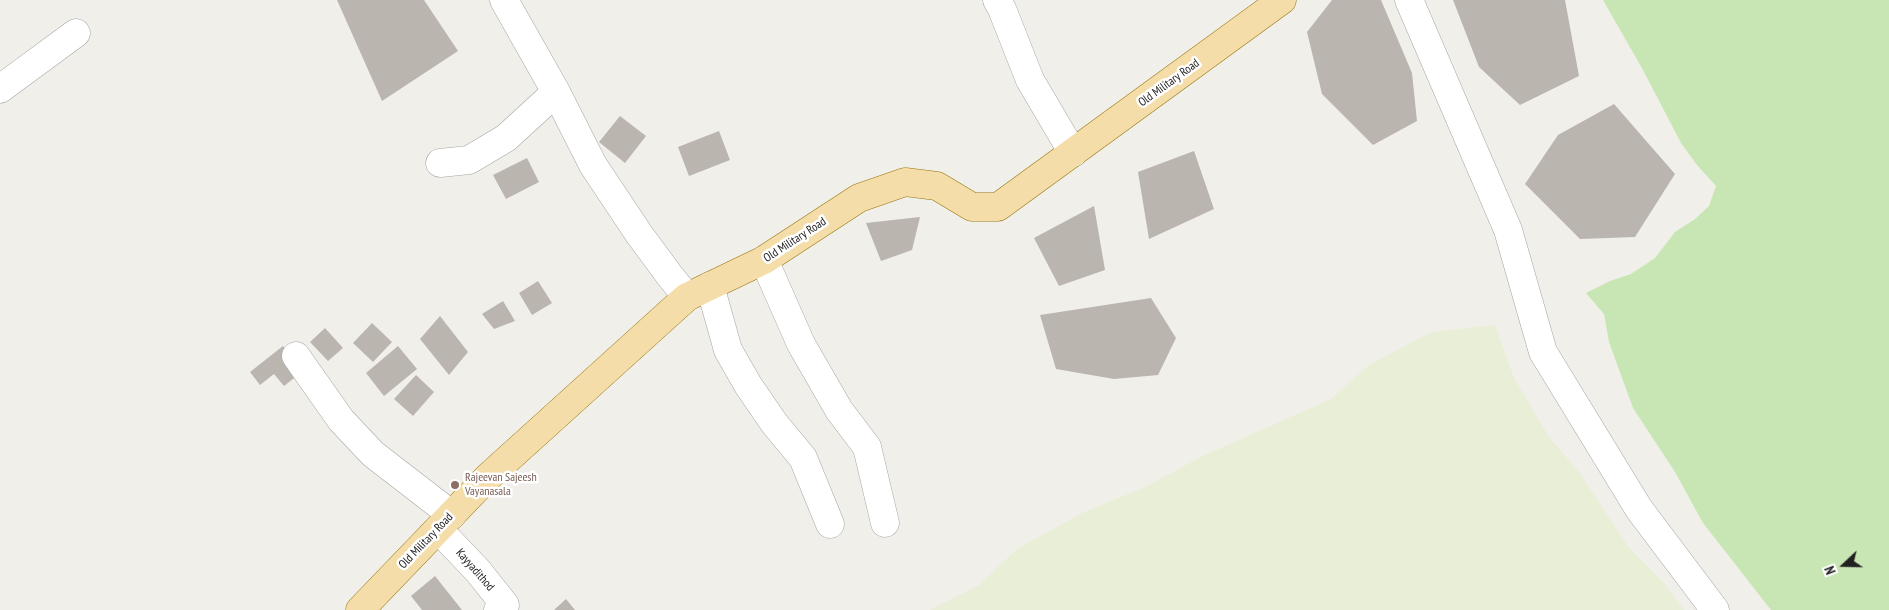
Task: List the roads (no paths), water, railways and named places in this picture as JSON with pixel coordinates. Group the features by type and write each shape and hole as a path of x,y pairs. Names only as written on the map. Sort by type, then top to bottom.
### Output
{"main road":[{"name":"Old Military Road","path":"360,610 487,478 699,291 764,260 859,198 905,182 937,186 972,207 998,207 1282,0"}],"street":[{"path":"504,0 556,92 593,165 670,276 699,291 728,350 748,385 774,423 803,458 830,524"},
{"path":"997,0 1030,80 1073,153"},
{"path":"1409,0 1508,230 1543,352 1639,508 1715,610"},
{"path":"0,89 76,33"},
{"path":"440,163 469,160 506,138 556,92"},
{"path":"764,260 801,344 839,410 867,447 885,523"},
{"path":"296,356 341,420 373,454 445,522"},
{"name":"Kayyadithod","path":"445,522 478,571 505,605 498,610"}],"place":[{"name":"Rajeevan Sajeesh Vayanasala","path":"455,485"}]}
